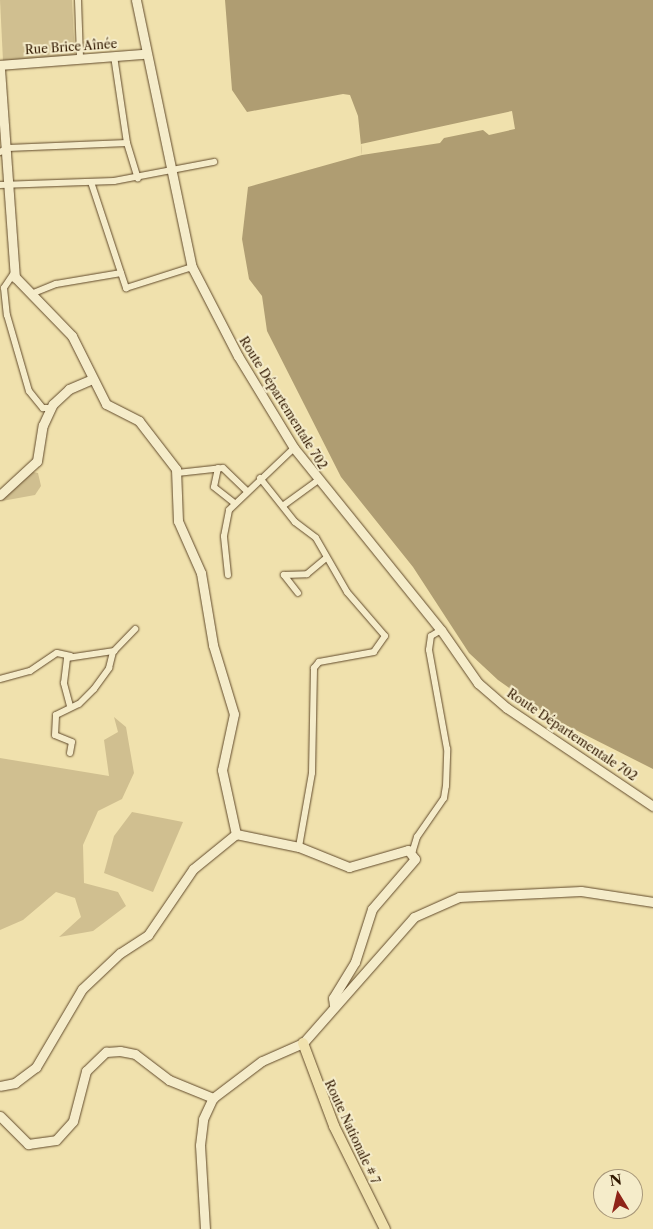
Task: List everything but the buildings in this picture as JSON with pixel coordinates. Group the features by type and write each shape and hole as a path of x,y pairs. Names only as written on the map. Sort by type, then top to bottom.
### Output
{"main road":[{"name":"Route Nationale # 7","path":"303,1043 334,1126 385,1229"}],"street":[{"path":"78,0 80,58"},
{"name":"Route Départementale 702","path":"136,0 144,54 192,267 238,356 294,448 316,481 441,630 465,670 500,702 653,806"},
{"name":"Rue Brice Aînée","path":"0,65 144,54"},
{"path":"114,56 127,143 138,178"},
{"path":"0,69 3,184 14,273 31,294 72,336 106,404 139,421 177,473 178,522 201,573 213,645 234,714 222,770 236,834"},
{"path":"2,152 8,148 127,143"},
{"path":"3,184 91,182 138,178 214,162"},
{"path":"91,182 126,288 192,267"},
{"path":"14,273 4,288 7,315 29,391 43,408 51,408"},
{"path":"31,294 56,284 121,273"},
{"path":"0,495 37,461 51,408 70,389 92,379"},
{"path":"228,575 224,536 233,502 294,448"},
{"path":"177,473 218,468 232,473 246,490"},
{"path":"218,468 214,487 233,502"},
{"path":"260,478 296,522 316,538 347,592 380,626 385,640 374,652 319,662 314,668 312,773 299,847"},
{"path":"284,505 316,481"},
{"path":"298,593 285,575 307,574 326,558"},
{"path":"70,753 72,742 58,738 52,725 56,715 70,706 79,704 94,688 114,651 134,629"},
{"path":"236,834 299,847 349,867 413,850 417,837 444,798 446,786 447,749 429,650 431,636 441,630"},
{"path":"0,679 30,671 57,653 71,656 114,651"},
{"path":"70,706 64,683 71,656"},
{"path":"0,1086 15,1083 36,1067 82,989 120,953 148,935 193,869 236,834"},
{"path":"334,1005 333,998 355,962 372,909 415,861 408,850"},
{"path":"205,1229 200,1145 203,1119 213,1098 262,1061 303,1043 397,931 445,901 581,890 653,902"},
{"path":"0,1116 28,1144 56,1140 73,1120 86,1071 106,1052 120,1051 134,1054 169,1080 213,1098"}],"shaded area":[{"path":"0,0 72,0 75,56 3,61"},
{"path":"225,0 653,0 653,769 550,717 498,680 469,653 413,567 341,477 267,331 262,296 249,279 242,239 248,187 362,155 358,116 350,95 343,94 247,112 232,90"},
{"path":"33,472 38,473 41,486 35,495 2,501 3,495"},
{"path":"114,717 126,727 134,773 122,799 98,811 83,845 84,883 118,892 126,906 93,931 59,937 81,917 75,898 56,892 23,920 0,930 0,758 109,776 104,740 118,732"},
{"path":"132,812 183,822 153,892 104,873 114,836"}],"pier":[{"path":"512,111 515,129 489,135 483,130 444,138 440,143 362,155 361,144"}]}
